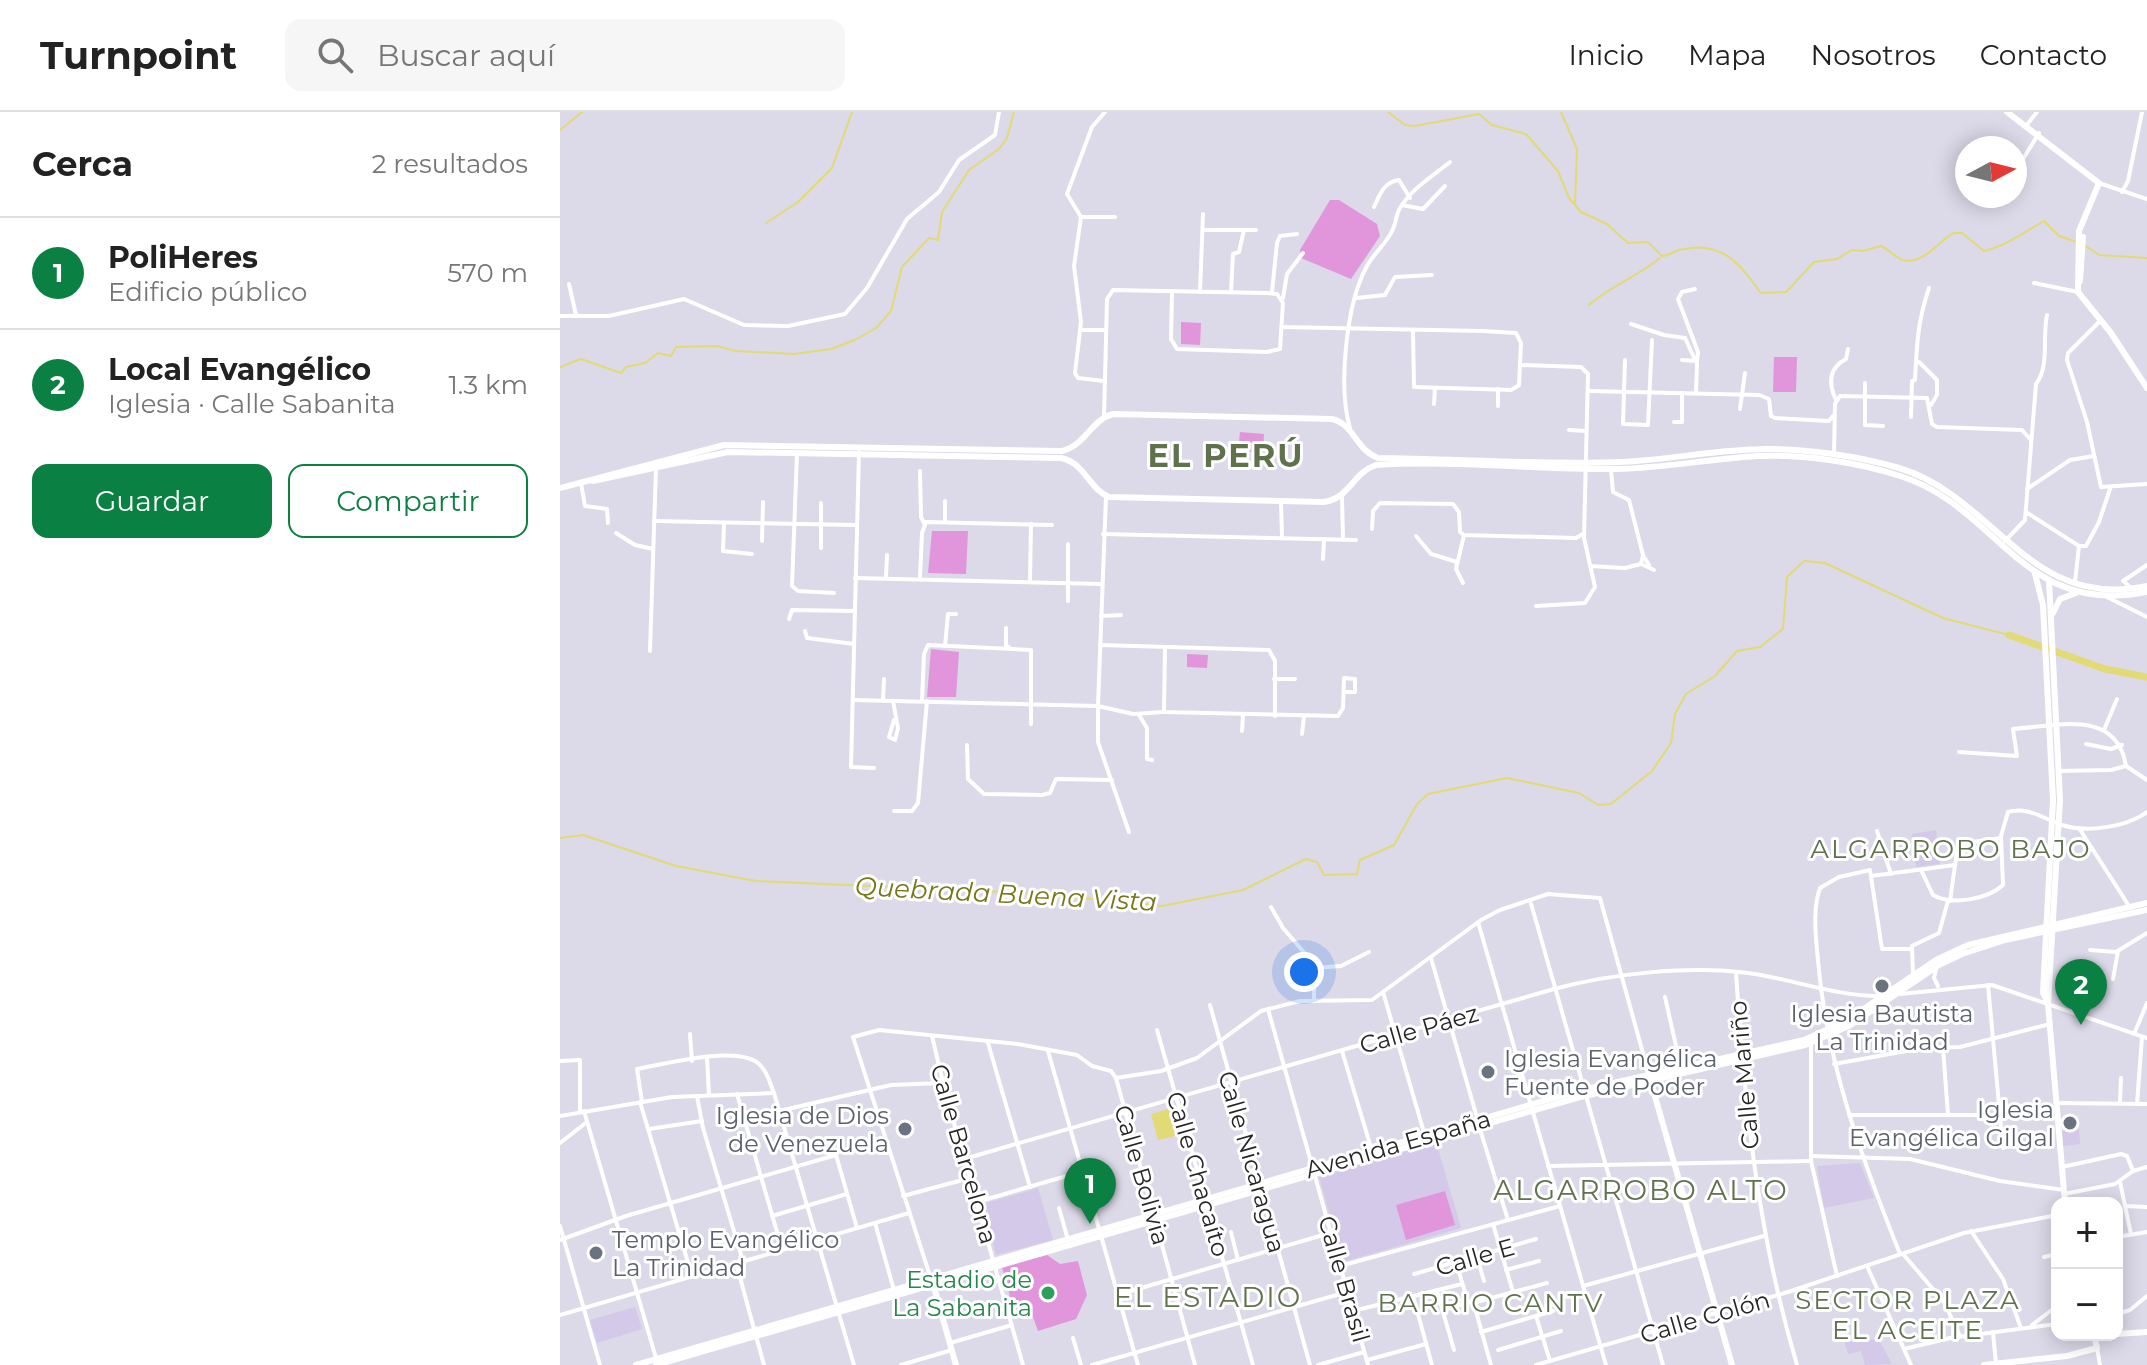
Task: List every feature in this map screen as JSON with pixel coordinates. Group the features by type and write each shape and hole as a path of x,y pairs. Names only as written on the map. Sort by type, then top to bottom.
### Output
{"street":[{"path":"560,316 609,316 684,299 744,325 788,326 845,314 867,288 907,219 939,192 959,160 995,135 999,112"},
{"path":"1104,381 1078,378 1075,373 1080,330 1074,266 1081,217 1067,194 1092,127 1105,112"},
{"path":"2007,112 2039,133 2099,183 2147,199"},
{"path":"2026,126 2037,112"},
{"path":"2122,192 2128,181 2142,112"},
{"path":"2027,152 2039,133"},
{"path":"1352,435 1346,405 1350,328 1366,266 1391,233 1402,205 1450,162"},
{"path":"1374,207 1383,188 1391,181 1399,180 1410,198"},
{"path":"2078,292 2083,218 2099,183"},
{"path":"1402,205 1423,209 1445,186"},
{"path":"1200,292 1203,214"},
{"path":"1081,217 1115,217"},
{"path":"1202,230 1256,230"},
{"path":"1231,292 1231,260 1233,254 1239,252 1244,230"},
{"path":"1272,293 1277,243 1280,236 1297,234"},
{"path":"1172,291 1171,339 1177,349 1275,352 1281,344 1282,300 1287,274 1303,253"},
{"path":"1356,298 1385,295 1395,277 1432,275"},
{"path":"2034,283 2078,292 2147,388"},
{"path":"569,284 578,317"},
{"path":"1911,417 1912,381 1915,380 1919,362 1915,337 1929,288"},
{"path":"1695,289 1682,292 1678,299 1698,352 1696,393"},
{"path":"1104,417 1107,299 1113,290 1272,293 1282,300"},
{"path":"2005,541 2023,525 2026,512 2036,384 2043,369 2047,315"},
{"path":"2101,320 2068,353 2067,360 2101,487 2110,489 2147,484"},
{"path":"1631,324 1685,338 1697,361"},
{"path":"1282,327 1350,328 1516,333 1521,343 1521,365 1516,388 1414,387 1413,330"},
{"path":"1080,330 1106,330"},
{"path":"1625,360 1623,424 1648,425 1652,340"},
{"path":"1834,456 1832,423 1836,400 1831,374 1834,367 1846,359 1848,349"},
{"path":"1846,359 1853,364"},
{"path":"1682,360 1697,361"},
{"path":"1919,362 1937,380 1937,395 1931,405"},
{"path":"1521,365 1581,367 1588,374 1585,527 1588,564 1595,587 1585,603 1536,606"},
{"path":"1740,409 1745,373"},
{"path":"1865,383 1865,425 1883,426"},
{"path":"1434,404 1435,388"},
{"path":"1498,389 1498,406"},
{"path":"1588,391 1765,395 1775,418 1832,423"},
{"path":"1674,422 1682,422 1682,393"},
{"path":"1836,400 1840,396 1927,398 1931,405 1932,424 1937,427 2022,430 2031,440"},
{"path":"583,482 724,452 1062,451 1082,441 1104,417 1116,414 1332,419 1344,424 1363,450 1378,458 1586,465 1612,469 1767,456 1887,472 1938,494 2050,582 2103,595 2147,617"},
{"path":"1569,430 1587,431"},
{"path":"560,488 724,445 1065,459 1080,468 1106,496 1323,502 1342,497"},
{"path":"1343,539 1342,497 1358,475 1376,465 1586,465 1767,449 1888,465 1921,477 1958,500 2037,571 2075,584 2132,588 2147,586"},
{"path":"859,451 851,767 874,768"},
{"path":"797,453 793,589 834,593"},
{"path":"2027,489 2070,460 2094,456"},
{"path":"650,651 656,468"},
{"path":"1612,469 1613,492 1625,496 1635,513 1643,555 1654,570"},
{"path":"920,471 921,517 924,524 920,577"},
{"path":"583,482 585,506 607,509 608,523"},
{"path":"2026,512 2079,546 2086,546 2099,522 2110,489"},
{"path":"1106,496 1100,584 1098,742 1129,832"},
{"path":"945,501 945,522"},
{"path":"1281,501 1282,538"},
{"path":"762,541 763,502"},
{"path":"821,503 821,548"},
{"path":"1372,529 1373,511 1380,503 1453,504 1459,512 1460,532 1464,535 1576,538 1581,537 1585,527"},
{"path":"654,521 856,525"},
{"path":"724,523 723,551 752,554"},
{"path":"924,524 1052,525"},
{"path":"1030,580 1031,524"},
{"path":"616,533 635,545 653,549"},
{"path":"1103,534 1356,540"},
{"path":"1463,583 1457,562 1464,535"},
{"path":"1416,536 1431,554 1457,562"},
{"path":"1323,559 1324,539"},
{"path":"1068,544 1068,601"},
{"path":"2075,584 2079,546"},
{"path":"886,577 887,555"},
{"path":"1641,564 1643,555"},
{"path":"1588,564 1598,569 1649,565"},
{"path":"2132,588 2123,581 2147,565"},
{"path":"2037,571 2049,642 2056,822"},
{"path":"855,578 920,577 1100,584"},
{"path":"2042,591 2050,582 2059,579"},
{"path":"2049,642 2052,616 2050,582"},
{"path":"2052,616 2056,604 2065,596 2147,592"},
{"path":"789,619 792,610 855,611"},
{"path":"945,646 948,614 956,614"},
{"path":"1101,616 1121,615"},
{"path":"1006,628 1006,646 1011,648"},
{"path":"805,631 807,638 854,644"},
{"path":"1100,645 1269,650 1273,653 1275,716"},
{"path":"894,811 912,811 918,803 926,647 1011,648 1033,653 1031,724"},
{"path":"1164,712 1165,647"},
{"path":"883,701 884,679"},
{"path":"1274,679 1295,679"},
{"path":"1133,714 1338,716 1344,692"},
{"path":"2104,730 2117,699"},
{"path":"853,700 1098,706 1142,716 1147,759 1152,760"},
{"path":"893,701 894,720"},
{"path":"1242,731 1243,715"},
{"path":"1302,734 1304,716"},
{"path":"1959,752 2017,756 2013,729 2082,725 2104,730 2122,745 2126,766 2147,780"},
{"path":"2053,726 2058,771 2050,927 2043,993 2048,1004 2064,1197"},
{"path":"2086,744 2111,749 2122,745"},
{"path":"967,745 968,779 984,794 1042,795 1050,793 1056,779 1112,780"},
{"path":"2058,771 2111,770 2126,766"},
{"path":"1921,870 1930,893 1949,902 2002,887 2001,838 2004,819 2011,811 2032,812 2079,828 2125,822 2147,812"},
{"path":"2079,828 2130,907"},
{"path":"1877,831 1891,874"},
{"path":"1871,873 1882,949 1911,949 1939,933 1949,902 1960,843 2001,838"},
{"path":"1955,865 1839,877 1820,888 1816,930 1821,990 1834,1064 1863,1158 1901,1254 1944,1302 1961,1336"},
{"path":"956,1365 932,1282 867,1090 853,1037 874,1030 1013,1043 1077,1055 1092,1066 1111,1071 1116,1078 1168,1069 1197,1058 1251,1015 1268,1009 1314,1001 1368,1001 1494,912 1552,894 1600,898 1732,1365"},
{"path":"1530,900 1663,1365"},
{"name":"Avenida España","path":"636,1365 658,1363 1584,1093 1811,1044 1894,996 1939,965 1983,946 2147,903"},
{"path":"1271,907 1315,968 1314,1001"},
{"name":"Avenida España","path":"1650,1078 1681,1068 1742,1058 1828,1034 1942,956 1975,942 2147,910"},
{"path":"1478,922 1606,1365"},
{"path":"2090,950 2118,951 2147,933"},
{"path":"1911,949 1913,975"},
{"path":"2113,979 2118,951"},
{"path":"1315,968 1341,966 1369,952"},
{"path":"1431,958 1508,1220"},
{"path":"1939,965 1934,978 1940,988"},
{"name":"Calle Páez","path":"964,1159 1554,989 1620,975 1736,972 1821,990 1882,996"},
{"name":"Calle Mariño","path":"1736,972 1751,1162 1776,1296 1797,1365"},
{"path":"1988,985 2003,1148"},
{"path":"1894,996 1940,988 1988,985 2145,1038 2137,1104"},
{"path":"1383,992 1425,1136"},
{"path":"1665,997 1681,1068"},
{"path":"2134,1034 2147,1003"},
{"name":"Calle Nicaragua","path":"1210,1005 1218,1043 1310,1365"},
{"name":"Calle Brasil","path":"1268,1009 1368,1362"},
{"path":"1834,1064 1992,1040 2050,1024"},
{"name":"Calle Chacaíto","path":"1157,1030 1253,1365"},
{"path":"690,1034 692,1061"},
{"name":"Calle Barcelona","path":"932,1036 942,1083 1023,1365"},
{"path":"988,1043 1030,1187"},
{"path":"1811,1044 1811,1159 1837,1276"},
{"path":"1943,1048 1948,1115"},
{"path":"1048,1051 1138,1365"},
{"path":"1342,1051 1372,1151"},
{"path":"707,1058 709,1095"},
{"path":"692,1276 648,1129 637,1069 707,1058 754,1060 767,1075 774,1093 854,1365"},
{"path":"560,1061 580,1060 582,1111 658,1363"},
{"name":"Calle Bolivia","path":"1116,1078 1195,1365"},
{"path":"2120,1103 2121,1078"},
{"path":"779,1111 898,1084 942,1083"},
{"path":"560,1116 641,1102 774,1093"},
{"path":"737,1094 782,1250"},
{"path":"697,1096 743,1261"},
{"path":"2056,1103 2147,1104"},
{"path":"1849,1115 1999,1115"},
{"path":"648,1129 702,1121"},
{"path":"560,1143 587,1122"},
{"name":"Avenida España","path":"1314,1171 1372,1151 1479,1123"},
{"path":"2062,1167 2121,1154 2127,1156 2133,1171"},
{"path":"562,1239 669,1203 836,1155 857,1228"},
{"path":"1548,1166 1910,1159 2000,1181 2064,1192 2120,1182 2133,1171 2147,1167"},
{"path":"977,1202 1084,1171"},
{"path":"903,1196 970,1178"},
{"path":"2120,1182 2131,1234"},
{"path":"772,1216 847,1194"},
{"path":"1340,1266 1560,1206"},
{"path":"2125,1206 2147,1207"},
{"path":"1059,1208 1068,1240"},
{"path":"560,1315 909,1213"},
{"name":"Calle Colón","path":"1536,1365 1776,1296 1971,1231 2051,1216"},
{"path":"875,1223 894,1290"},
{"path":"1493,1224 1513,1292"},
{"path":"560,1226 600,1365"},
{"path":"1971,1231 2003,1279 2021,1328"},
{"path":"1231,1232 1238,1260"},
{"path":"2123,1236 2147,1232"},
{"name":"Avenida España","path":"995,1264 1068,1240 1101,1233"},
{"path":"1117,1295 1331,1233"},
{"path":"1583,1286 1764,1236"},
{"name":"Calle E","path":"1414,1274 1536,1239"},
{"path":"2044,1257 2051,1255"},
{"path":"1477,1256 1484,1281"},
{"path":"1506,1270 1539,1261"},
{"path":"1456,1262 1491,1365"},
{"path":"736,1263 764,1365"},
{"path":"1867,1266 1911,1365"},
{"name":"Avenida España","path":"837,1309 894,1290 932,1282"},
{"path":"1443,1310 1547,1283"},
{"path":"1353,1311 1462,1284"},
{"path":"1437,1291 1454,1350"},
{"path":"1092,1365 1348,1292"},
{"path":"1413,1296 1432,1365"},
{"path":"2123,1312 2147,1296"},
{"path":"2030,1326 2051,1310"},
{"path":"1481,1332 1553,1311"},
{"path":"1536,1316 1548,1363"},
{"path":"1904,1349 1961,1336 2051,1324"},
{"path":"901,1365 1012,1325"},
{"path":"1498,1350 1561,1331"},
{"path":"1993,1332 1996,1364"},
{"path":"2123,1334 2147,1332"},
{"path":"1073,1338 1081,1365"},
{"path":"2096,1341 2100,1365"},
{"path":"1368,1362 1426,1344"},
{"path":"1984,1365 2067,1356 2097,1348"},
{"path":"1318,1365 1364,1352"}],"shaded area":[{"path":"1330,200 1339,200 1377,224 1380,236 1351,279 1301,258 1300,250"},
{"path":"1181,322 1201,323 1200,345 1181,344"},
{"path":"1774,357 1797,357 1796,392 1773,392"},
{"path":"1240,432 1264,434 1263,452 1238,451"},
{"path":"932,531 968,531 966,574 928,573"},
{"path":"931,649 959,652 956,697 927,697"},
{"path":"1187,654 1208,655 1207,668 1187,667"},
{"path":"1936,830 1940,864 1916,867 1912,834"},
{"path":"1172,1108 1179,1135 1158,1140 1151,1114"},
{"path":"2079,1129 2080,1144 2063,1146 2062,1131"},
{"path":"1436,1142 1461,1228 1343,1262 1319,1177"},
{"path":"1860,1163 1874,1198 1824,1208 1817,1166"},
{"path":"1038,1188 1053,1240 996,1255 983,1204"},
{"path":"1445,1191 1455,1225 1406,1240 1396,1205"},
{"name":"Estadio de La Sabanita","path":"1047,1255 1060,1264 1078,1261 1087,1295 1076,1319 1038,1331 1033,1317 1012,1304 1002,1267"},
{"path":"635,1307 642,1329 597,1343 590,1320"},
{"path":"1844,1340 1879,1340 1892,1364 1865,1365 1861,1351 1848,1354"}],"waterway":[{"path":"560,130 582,112"},
{"path":"766,223 798,202 832,168 852,112"},
{"path":"560,367 581,359 621,373 626,367 645,363 658,353 671,356 676,347 717,346 736,351 794,354 831,349 855,340 876,328 891,311 902,267 929,238 938,240 942,212 969,170 999,149 1007,138 1014,112"},
{"path":"1388,112 1405,125 1415,126 1479,114 1492,125 1526,134 1558,171 1569,198 1581,212 1607,224 1628,243 1648,242 1662,256 1694,247 1718,251 1736,263 1761,293 1786,292 1814,262 1837,259 1852,250 1863,251 1881,246 1900,259 1918,259 1954,233 1962,233 1984,251 2008,242 2044,221 2059,236 2077,242"},
{"path":"1561,112 1577,149 1575,203"},
{"path":"2083,244 2099,255 2147,258"},
{"path":"1589,305 1660,258"},
{"name":"Quebrada Buena Vista","path":"560,838 583,835 676,866 756,881 1032,893 1162,906 1243,890 1306,859 1317,862 1324,875 1357,874 1360,860 1394,845 1417,804 1428,794 1507,778 1579,793 1598,805 1611,804 1652,771 1671,743 1675,714 1686,694 1715,676 1737,651 1760,647 1783,629 1787,577 1804,561 1825,563 1943,618 2009,635"},
{"name":"Quebrada Buena Vista","path":"2009,635 2105,669 2147,677"}],"place":[{"name":"Iglesia Bautista La Trinidad","path":"1882,986"},
{"name":"Local Evangélico","path":"2081,1025"},
{"name":"Iglesia Evangélica Fuente de Poder","path":"1488,1072"},
{"name":"Iglesia Evangélica Gilgal","path":"2070,1123"},
{"name":"Iglesia de Dios de Venezuela","path":"905,1129"},
{"name":"PoliHeres","path":"1090,1224"},
{"name":"Templo Evangélico La Trinidad","path":"596,1253"},
{"name":"Estadio de La Sabanita","path":"1048,1293"}],"district":[{"name":"EL PERÚ","path":"1226,455"},
{"name":"ALGARROBO BAJO","path":"1951,849"},
{"name":"ALGARROBO ALTO","path":"1641,1190"},
{"name":"EL ESTADIO","path":"1208,1297"},
{"name":"BARRIO CANTV","path":"1491,1303"},
{"name":"SECTOR PLAZA EL ACEITE","path":"1908,1315"}]}
